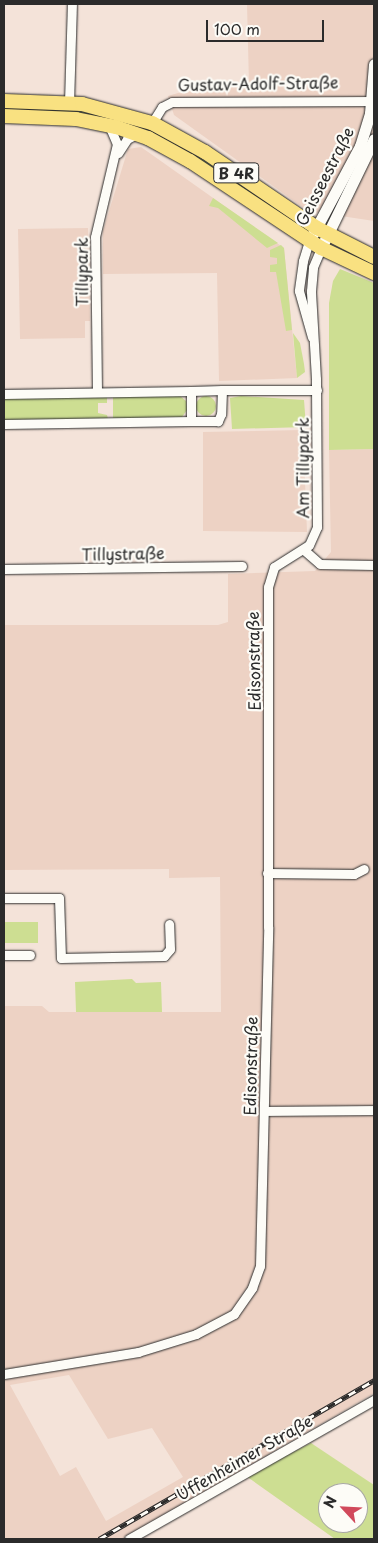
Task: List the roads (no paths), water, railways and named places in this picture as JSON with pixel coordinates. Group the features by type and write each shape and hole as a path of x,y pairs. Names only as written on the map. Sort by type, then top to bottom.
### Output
{"main road":[{"name":"B 4R","path":"4,101 69,102 111,110 152,123 205,152 322,232 374,257"},
{"name":"B 4R","path":"4,116 61,117 108,125 137,134 190,160 315,245 374,273"}],"street":[{"path":"69,102 72,4"},
{"name":"Geisseestraße","path":"322,232 360,146 373,101 374,64"},
{"name":"Gustav-Adolf-Straße","path":"152,123 162,107 172,102 373,101"},
{"name":"Tillypark","path":"97,392 95,237 116,155 116,137 108,125"},
{"name":"Tillypark","path":"116,155 124,142 137,134"},
{"name":"Geisseestraße","path":"315,245 374,139"},
{"name":"Am Tillypark","path":"315,245 303,260 299,291 306,324 315,343"},
{"name":"Am Tillypark","path":"304,550 315,536 318,517 317,390 311,280 315,245"},
{"path":"4,424 218,421 221,414 222,390"},
{"path":"4,394 317,390"},
{"path":"191,391 191,421"},
{"path":"304,550 320,564 374,565"},
{"name":"Edisonstraße","path":"4,1374 149,1349 196,1334 234,1314 252,1288 260,1266 264,1111 267,873 267,613 271,572 279,563 304,550"},
{"name":"Tillystraße","path":"4,569 242,566"},
{"path":"267,873 354,874 364,869"},
{"path":"4,898 59,898 61,958 164,956 170,948 170,924"},
{"path":"4,955 30,955"},
{"path":"264,1111 374,1110"},
{"name":"Uffenheimer Straße","path":"129,1539 374,1400"}],"railway":[{"path":"99,1539 374,1380"}]}
